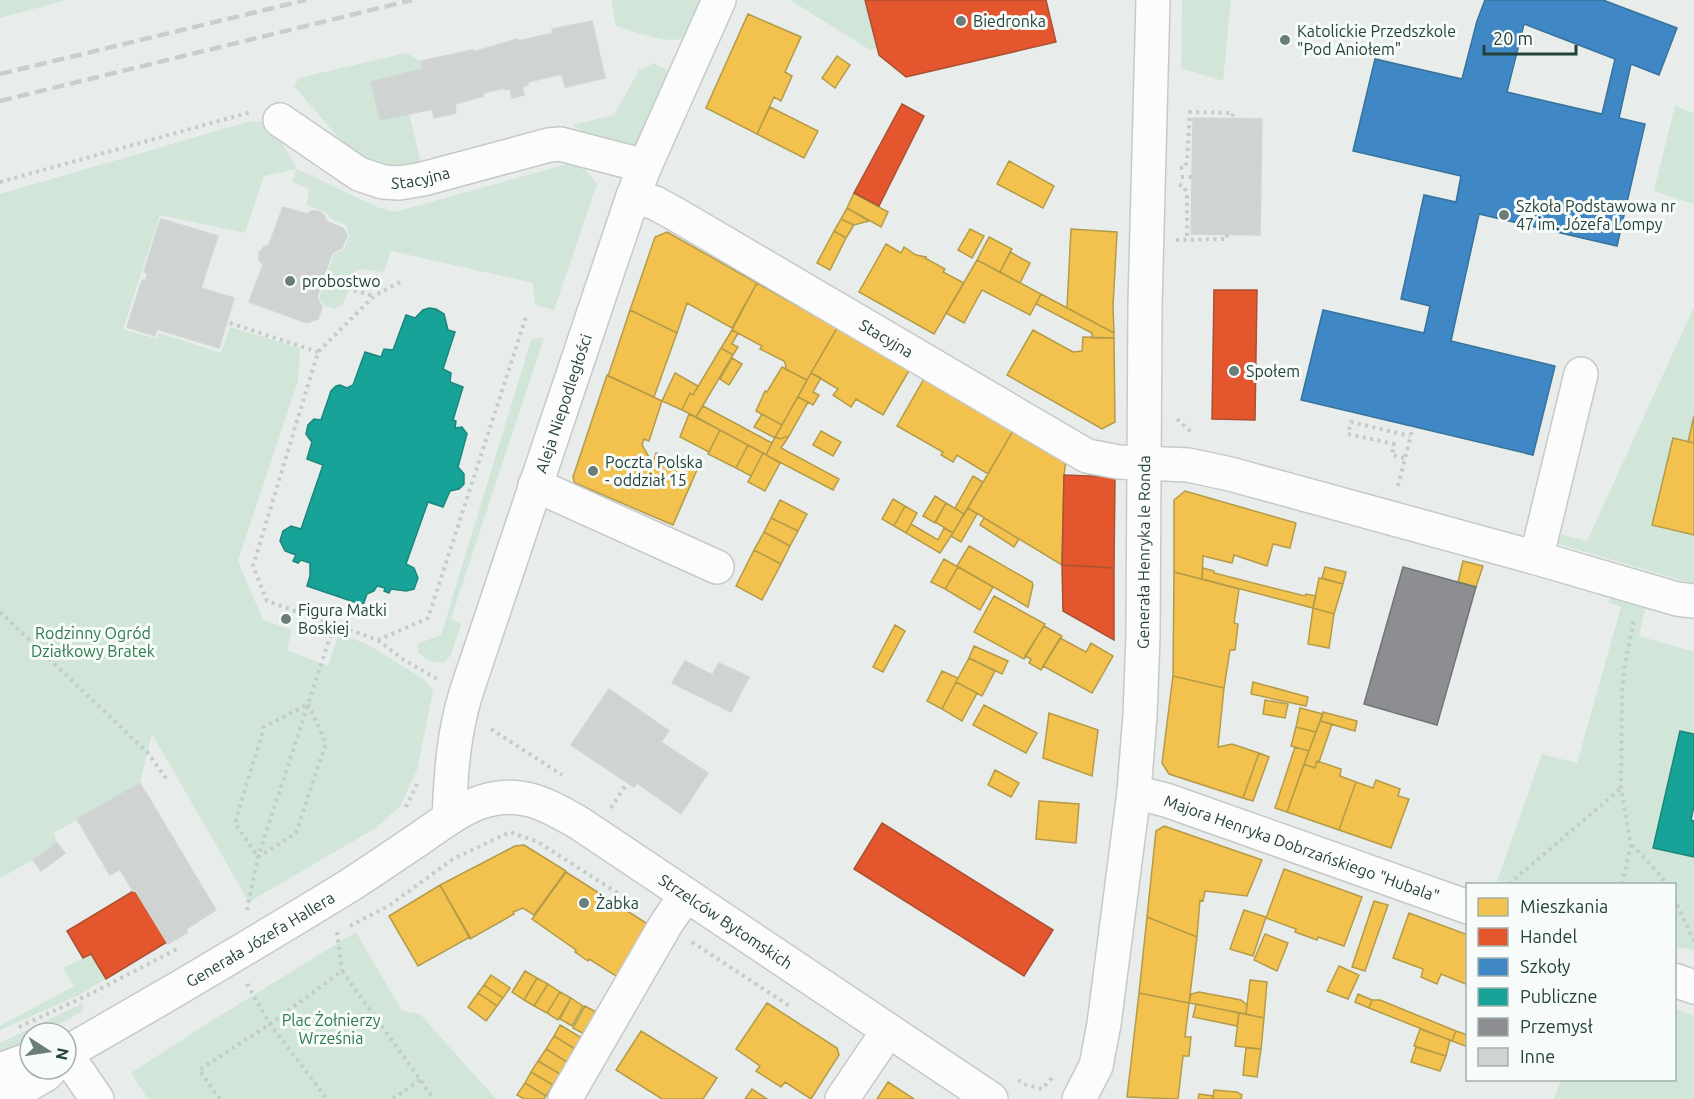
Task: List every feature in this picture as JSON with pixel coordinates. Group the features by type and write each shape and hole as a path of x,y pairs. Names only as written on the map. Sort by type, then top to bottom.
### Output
{"street":[{"name":"Aleja Niepodległości","path":"449,818 451,771 457,723 466,693 633,196 719,0"},
{"name":"Generała Henryka le Ronda","path":"1079,1099 1096,1066 1104,1024 1134,792 1140,715 1143,637 1145,305 1153,0"},
{"name":"Stacyjna","path":"280,120 359,174 383,182 399,183 423,179 560,144 645,166"},
{"name":"Stacyjna","path":"633,196 655,203 677,215 1087,456 1119,462 1188,465 1230,474 1639,588 1694,601"},
{"path":"1533,557 1540,543 1581,374"},
{"path":"536,485 717,567"},
{"name":"Majora Henryka Dobrzańskiego \"Hubala\"","path":"1134,792 1166,800 1466,907"},
{"name":"Strzelców Bytomskich","path":"449,818 481,802 502,798 527,798 550,806 579,823 991,1099"},
{"name":"Generała Józefa Hallera","path":"78,1046 201,976 349,886 449,818"},
{"path":"565,1099 666,924 686,895"},
{"path":"1676,981 1694,987"},
{"path":"842,1099 888,1031"},
{"path":"0,1070 18,1063"},
{"path":"78,1071 97,1099"},
{"path":"4,1099 35,1081"}],"path":[{"path":"0,182 246,112 266,113 280,120"},
{"path":"1174,169 1185,168 1190,112 1233,112 1232,119"},
{"path":"1174,184 1184,186 1187,194 1187,239 1227,239 1227,235"},
{"path":"325,282 374,296"},
{"path":"400,282 374,296 318,352 253,566 267,601 378,640 401,658 448,685 486,700 484,711 490,729 572,781"},
{"path":"378,640 428,618 526,316"},
{"path":"230,323 318,352"},
{"path":"1410,436 1351,422 1348,434 1394,444 1392,455 1404,458 1413,427"},
{"path":"1622,883 1631,845 1621,789 1624,670 1638,605 1639,588"},
{"path":"0,612 147,752 168,781"},
{"path":"256,906 246,912 258,857 334,625"},
{"path":"258,857 296,833 304,811 326,743 308,704"},
{"path":"258,857 235,823 264,727 308,704"},
{"path":"404,812 422,774"},
{"path":"611,808 627,783"},
{"path":"1511,883 1621,789"},
{"path":"601,801 621,814"},
{"path":"348,927 390,904 453,860 510,832 538,842 792,1007"},
{"path":"1631,845 1665,883"},
{"path":"1676,902 1694,941"},
{"path":"327,938 337,932 342,971 434,1099"},
{"path":"10,1032 183,945"},
{"path":"220,1099 199,1070 270,1024 342,971"},
{"path":"239,984 245,981 270,1024 327,1099"},
{"path":"393,1099 421,1079"}],"green space":[{"path":"0,0 66,0 0,18"},
{"path":"611,0 709,0 690,34 676,40 655,38 616,26"},
{"path":"790,0 865,0 877,48 870,50"},
{"path":"1182,0 1231,0 1223,81 1181,68"},
{"path":"406,53 421,61 422,69 371,82 380,120 409,113 423,171 395,176 357,159 294,86 299,78"},
{"path":"654,63 670,72 639,147 603,142 572,125 614,115 639,70"},
{"path":"1675,106 1694,113 1694,204 1654,191"},
{"name":"Rodzinny Ogród Działkowy Bratek","path":"251,121 265,122 272,126 297,169 377,207 395,212 578,161 597,184 554,310 535,305 533,283 391,251 384,272 357,269 343,304 335,309 325,306 319,298 334,254 344,249 349,236 346,225 331,219 325,212 306,205 309,189 292,182 296,169 264,176 245,233 160,215 123,329 157,339 159,333 221,353 230,327 300,348 298,381 238,561 263,620 292,630 287,650 328,666 339,633 369,645 425,680 433,691 417,770 400,806 376,828 249,902 152,734 140,783 54,833 57,843 33,860 0,878 0,194"},
{"path":"1694,307 1694,416 1688,442 1673,439 1652,525 1694,535 1694,584 1551,542 1551,532 1587,541"},
{"path":"543,337 451,619 461,624 451,655 444,663 430,661 418,653 417,644 441,635 531,340"},
{"path":"1616,597 1646,607 1639,636 1694,652 1694,734 1680,731 1653,847 1694,857 1694,950 1676,947 1676,883 1496,883 1542,754 1577,763 1621,607 1608,602"},
{"name":"Plac Żołnierzy Września","path":"356,932 402,1011 420,1014 496,1099 148,1099 131,1073"},
{"path":"91,954 106,979 79,995 0,1030 0,1026 74,986 63,968"},
{"path":"83,1003 83,1011 65,1021 46,1021"},
{"path":"1676,1009 1694,1016 1694,1099 1554,1099 1561,1081 1676,1081"},
{"path":"18,1034 18,1046 0,1053 0,1043"}],"building: Mieszkania":[{"path":"748,14 801,37 785,72 792,76 781,101 774,97 757,134 706,108"},
{"path":"837,56 850,65 835,88 822,78"},
{"path":"770,107 818,131 804,158 757,134"},
{"path":"1009,161 1054,186 1043,208 997,184"},
{"path":"854,193 888,212 881,227 847,208"},
{"path":"847,208 869,221 854,225 841,219"},
{"path":"841,219 854,225 846,238 834,231"},
{"path":"970,229 984,236 972,258 958,250"},
{"path":"1071,229 1117,232 1113,306 1114,333 1067,308"},
{"path":"834,231 846,238 830,270 817,263"},
{"path":"667,232 757,283 732,328 687,303 677,333 630,310 655,237"},
{"path":"989,237 1012,249 1000,272 977,260"},
{"path":"886,244 901,253 904,247 916,255 926,257 945,269 943,272 964,283 934,334 859,292"},
{"path":"1010,252 1030,263 1020,283 1000,272"},
{"path":"977,260 1041,294 1030,315 982,290 964,323 946,313"},
{"path":"757,283 837,328 807,380 785,369 784,361 760,349 762,346 732,330"},
{"path":"1041,294 1114,333 1114,338 1092,338 1092,333 1036,304"},
{"path":"630,310 677,333 654,397 608,376"},
{"path":"837,328 910,369 883,415 856,399 851,407 833,395 838,389 811,373"},
{"path":"732,330 738,333 732,344 738,347 733,355 721,348"},
{"path":"1033,330 1073,352 1082,351 1083,337 1114,338 1115,422 1102,429 1007,375"},
{"path":"721,348 733,355 696,417 682,410 690,393 693,395"},
{"path":"732,358 742,364 729,385 720,379"},
{"path":"782,367 807,380 782,425 756,411 765,391 767,392"},
{"path":"675,373 698,386 693,395 690,393 682,410 662,401"},
{"path":"811,373 821,378 813,392 819,395 813,405 798,397"},
{"path":"607,375 662,401 649,441 644,439 642,445 649,457 654,459 656,453 697,470 673,525 574,481 573,477"},
{"path":"925,377 1014,429 988,474 957,455 953,462 941,455 943,452 897,426"},
{"path":"798,397 808,402 789,436 780,439 775,437"},
{"path":"703,406 772,443 766,455 696,417"},
{"path":"689,414 720,430 709,452 680,437"},
{"path":"762,414 782,425 775,438 754,427"},
{"path":"1694,416 1694,443 1688,442"},
{"path":"1014,429 1066,460 1062,565 968,508"},
{"path":"720,430 748,445 736,468 708,454"},
{"path":"821,431 841,442 833,456 813,445"},
{"path":"789,436 781,448 839,479 833,490 766,455 775,437 780,439"},
{"path":"1673,438 1694,443 1694,535 1652,525"},
{"path":"748,445 763,453 751,476 736,468"},
{"path":"763,453 780,463 765,491 748,482"},
{"path":"973,476 983,482 964,514 955,508"},
{"path":"1185,491 1296,523 1290,548 1273,544 1267,566 1234,555 1232,563 1203,556 1202,579 1174,572 1174,500"},
{"path":"935,496 946,503 935,523 923,516"},
{"path":"893,499 905,506 894,526 882,519"},
{"path":"780,500 807,514 798,531 771,518"},
{"path":"946,503 964,514 953,533 935,522"},
{"path":"905,506 917,513 906,533 894,526"},
{"path":"968,508 977,514 961,542 951,536"},
{"path":"771,518 798,531 790,546 764,532"},
{"path":"984,518 1019,539 1014,547 980,525"},
{"path":"911,524 938,540 944,528 953,533 940,553 906,533"},
{"path":"764,532 790,546 781,564 754,550"},
{"path":"969,546 1032,582 1028,607 957,566"},
{"path":"754,550 781,564 762,600 736,586"},
{"path":"944,559 958,567 945,589 931,582"},
{"path":"1463,561 1483,566 1476,587 1458,582"},
{"path":"958,567 993,587 980,610 945,589"},
{"path":"1325,567 1346,572 1343,584 1322,578"},
{"path":"1203,568 1214,571 1214,573 1305,596 1306,594 1316,596 1313,608 1202,579"},
{"path":"1174,572 1239,589 1234,623 1238,624 1235,650 1230,650 1224,688 1173,676"},
{"path":"1319,578 1343,584 1334,614 1313,608"},
{"path":"994,596 1045,624 1024,659 974,632"},
{"path":"1313,608 1334,614 1329,648 1308,644"},
{"path":"895,625 905,631 883,672 873,667"},
{"path":"1044,626 1062,636 1041,670 1029,663 1031,659 1025,656"},
{"path":"1060,638 1086,652 1091,643 1113,656 1092,693 1043,666"},
{"path":"974,646 1008,661 1002,674 969,658"},
{"path":"969,658 995,671 982,696 956,682"},
{"path":"942,671 958,678 942,709 927,701"},
{"path":"1173,676 1224,688 1218,747 1232,744 1259,753 1243,798 1169,774 1162,763"},
{"path":"956,682 977,693 962,721 942,709"},
{"path":"1253,682 1308,697 1306,706 1251,694"},
{"path":"1265,700 1288,704 1285,718 1263,714"},
{"path":"984,705 1037,733 1026,753 973,725"},
{"path":"1300,708 1323,714 1316,732 1296,727"},
{"path":"1323,712 1357,721 1355,731 1320,721"},
{"path":"1049,713 1098,730 1092,776 1043,758"},
{"path":"1320,721 1332,724 1315,768 1304,764"},
{"path":"1296,727 1316,732 1309,751 1291,746"},
{"path":"1295,747 1309,751 1287,812 1275,808"},
{"path":"1259,753 1269,757 1253,801 1243,798"},
{"path":"1317,761 1341,769 1340,776 1356,782 1339,830 1287,812 1304,764 1315,768"},
{"path":"995,770 1019,783 1011,797 988,785"},
{"path":"1376,780 1400,789 1398,796 1409,799 1391,848 1339,830 1356,782 1373,788"},
{"path":"1039,801 1079,804 1076,843 1036,839"},
{"path":"1164,826 1262,860 1247,896 1205,891 1203,901 1200,900 1197,937 1147,917 1156,831"},
{"path":"524,845 566,871 534,915 523,908 470,939 440,885 515,846"},
{"path":"1284,869 1362,897 1344,946 1318,937 1317,940 1266,918"},
{"path":"566,872 654,928 621,979 589,959 588,961 532,919"},
{"path":"440,885 470,937 418,966 389,916"},
{"path":"1374,901 1388,905 1365,971 1352,967"},
{"path":"1244,910 1266,917 1253,956 1230,949"},
{"path":"1409,913 1466,934 1466,984 1441,974 1437,984 1421,977 1423,969 1393,958"},
{"path":"1147,917 1197,937 1189,1003 1139,993"},
{"path":"1265,934 1288,943 1277,971 1254,960"},
{"path":"1339,966 1359,975 1348,999 1327,991"},
{"path":"525,971 537,978 524,1000 512,992"},
{"path":"491,975 510,988 503,998 484,985"},
{"path":"537,978 548,984 534,1006 524,1000"},
{"path":"1250,980 1267,982 1264,1018 1246,1014"},
{"path":"548,984 560,992 547,1013 534,1006"},
{"path":"484,985 503,998 497,1006 478,993"},
{"path":"560,992 571,998 558,1020 547,1013"},
{"path":"1199,992 1241,1000 1247,1005 1246,1014 1189,1003 1191,994"},
{"path":"478,993 497,1006 486,1021 468,1007"},
{"path":"1139,993 1189,1003 1185,1037 1191,1037 1189,1056 1183,1056 1178,1099 1127,1097"},
{"path":"1358,994 1372,1000 1369,1008 1355,1002"},
{"path":"571,998 583,1006 572,1026 560,1019"},
{"path":"1372,1000 1380,1000 1456,1031 1452,1041 1369,1008"},
{"path":"767,1003 837,1048 839,1055 811,1099 785,1082 781,1087 756,1071 760,1066 736,1049"},
{"path":"1196,1004 1239,1013 1237,1026 1193,1017"},
{"path":"585,1006 596,1012 584,1034 573,1028"},
{"path":"1239,1013 1264,1018 1261,1049 1235,1046"},
{"path":"560,1025 582,1038 575,1049 554,1036"},
{"path":"1420,1029 1450,1040 1446,1056 1414,1046"},
{"path":"641,1031 717,1078 703,1099 662,1099 616,1070"},
{"path":"1456,1031 1466,1034 1466,1046 1452,1041"},
{"path":"554,1036 575,1049 567,1062 546,1049"},
{"path":"1416,1047 1446,1056 1440,1071 1411,1062"},
{"path":"1246,1048 1261,1049 1257,1077 1243,1075"},
{"path":"546,1049 567,1062 560,1074 538,1061"},
{"path":"538,1061 560,1074 553,1085 531,1072"},
{"path":"531,1072 553,1085 546,1096 525,1083"},
{"path":"888,1082 914,1099 877,1099"},
{"path":"525,1083 546,1096 544,1099 524,1099 517,1095"},
{"path":"752,1089 767,1099 745,1099"},
{"path":"1214,1090 1237,1092 1242,1095 1241,1099 1213,1099"},
{"path":"1199,1094 1213,1096 1213,1099 1198,1099"}],"building: Handel":[{"name":"Biedronka","path":"865,0 1046,0 1056,42 906,77 879,55"},
{"path":"902,104 924,116 879,206 854,193"},
{"name":"Społem","path":"1214,290 1257,290 1255,420 1212,419"},
{"path":"1064,475 1115,477 1114,568 1062,565"},
{"path":"1062,565 1114,568 1114,640 1063,611"},
{"path":"882,823 1053,930 1024,976 854,869"},
{"path":"135,890 167,942 106,979 91,954 83,958 67,931"}],"building: Szkoły":[{"path":"1485,0 1603,0 1677,28 1659,75 1631,64 1619,118 1645,124 1617,246 1479,214 1451,341 1555,366 1533,455 1301,400 1323,310 1424,333 1430,306 1401,299 1424,195 1456,202 1461,176 1353,151 1375,59 1462,79 1477,21","holes":["1524,24 1615,59 1602,114 1507,92"]}],"building: Publiczne":[{"path":"429,308 444,314 448,330 455,332 443,369 451,373 450,382 463,387 453,420 456,421 455,428 462,427 467,434 458,467 464,474 464,484 459,489 450,491 443,507 428,502 406,564 414,568 418,578 414,589 406,591 391,589 389,593 384,591 385,588 377,586 374,591 367,594 363,605 307,586 310,563 301,560 298,563 293,561 296,555 285,551 280,541 283,531 291,526 301,529 323,465 307,459 312,442 306,434 308,425 314,419 321,420 331,391 336,386 347,388 353,385 365,352 381,357 384,349 393,350 406,315 415,318 423,310"},
{"path":"1680,731 1694,734 1694,806 1691,820 1694,821 1694,857 1653,848"}],"building: Przemysł":[{"path":"1403,567 1476,587 1437,725 1364,704"}],"building: Inne":[{"path":"592,21 605,78 565,87 562,74 528,82 528,85 522,87 524,95 512,98 510,89 505,90 504,88 483,93 484,96 455,104 456,113 434,118 432,109 380,120 371,82 422,69 421,61 473,50 473,52 518,39 519,41 553,33 552,29"},
{"path":"1193,118 1262,119 1260,235 1191,234"},
{"name":"probostwo","path":"283,207 307,214 311,211 318,211 324,215 326,221 343,228 347,235 342,248 332,253 317,297 322,307 318,319 307,323 249,302 263,265 259,260 259,253 269,245"},
{"path":"161,219 188,227 185,239 157,230"},
{"path":"188,227 218,236 201,288 234,298 219,348 157,329 155,336 127,327 142,280 145,281 148,273 144,272 157,230 185,239"},
{"path":"685,661 742,690 731,712 672,683"},
{"path":"719,663 749,677 742,690 712,676"},
{"path":"609,689 669,731 661,742 708,773 681,814 637,783 634,787 571,745"},
{"path":"140,783 216,910 186,929 188,932 168,944 120,869 110,875 77,819"},
{"path":"57,843 65,853 41,871 33,860"}],"railway":[{"path":"0,74 306,0"},
{"path":"0,101 412,0"}],"place":[{"name":"Biedronka","path":"961,21"},
{"name":"Katolickie Przedszkole \"Pod Aniołem\"","path":"1285,40"},
{"name":"Szkoła Podstawowa nr 47 im. Józefa Lompy","path":"1504,215"},
{"name":"probostwo","path":"290,281"},
{"name":"Społem","path":"1234,371"},
{"name":"Poczta Polska - oddział 15","path":"593,471"},
{"name":"Figura Matki Boskiej","path":"286,619"},
{"name":"Żabka","path":"584,903"}]}
